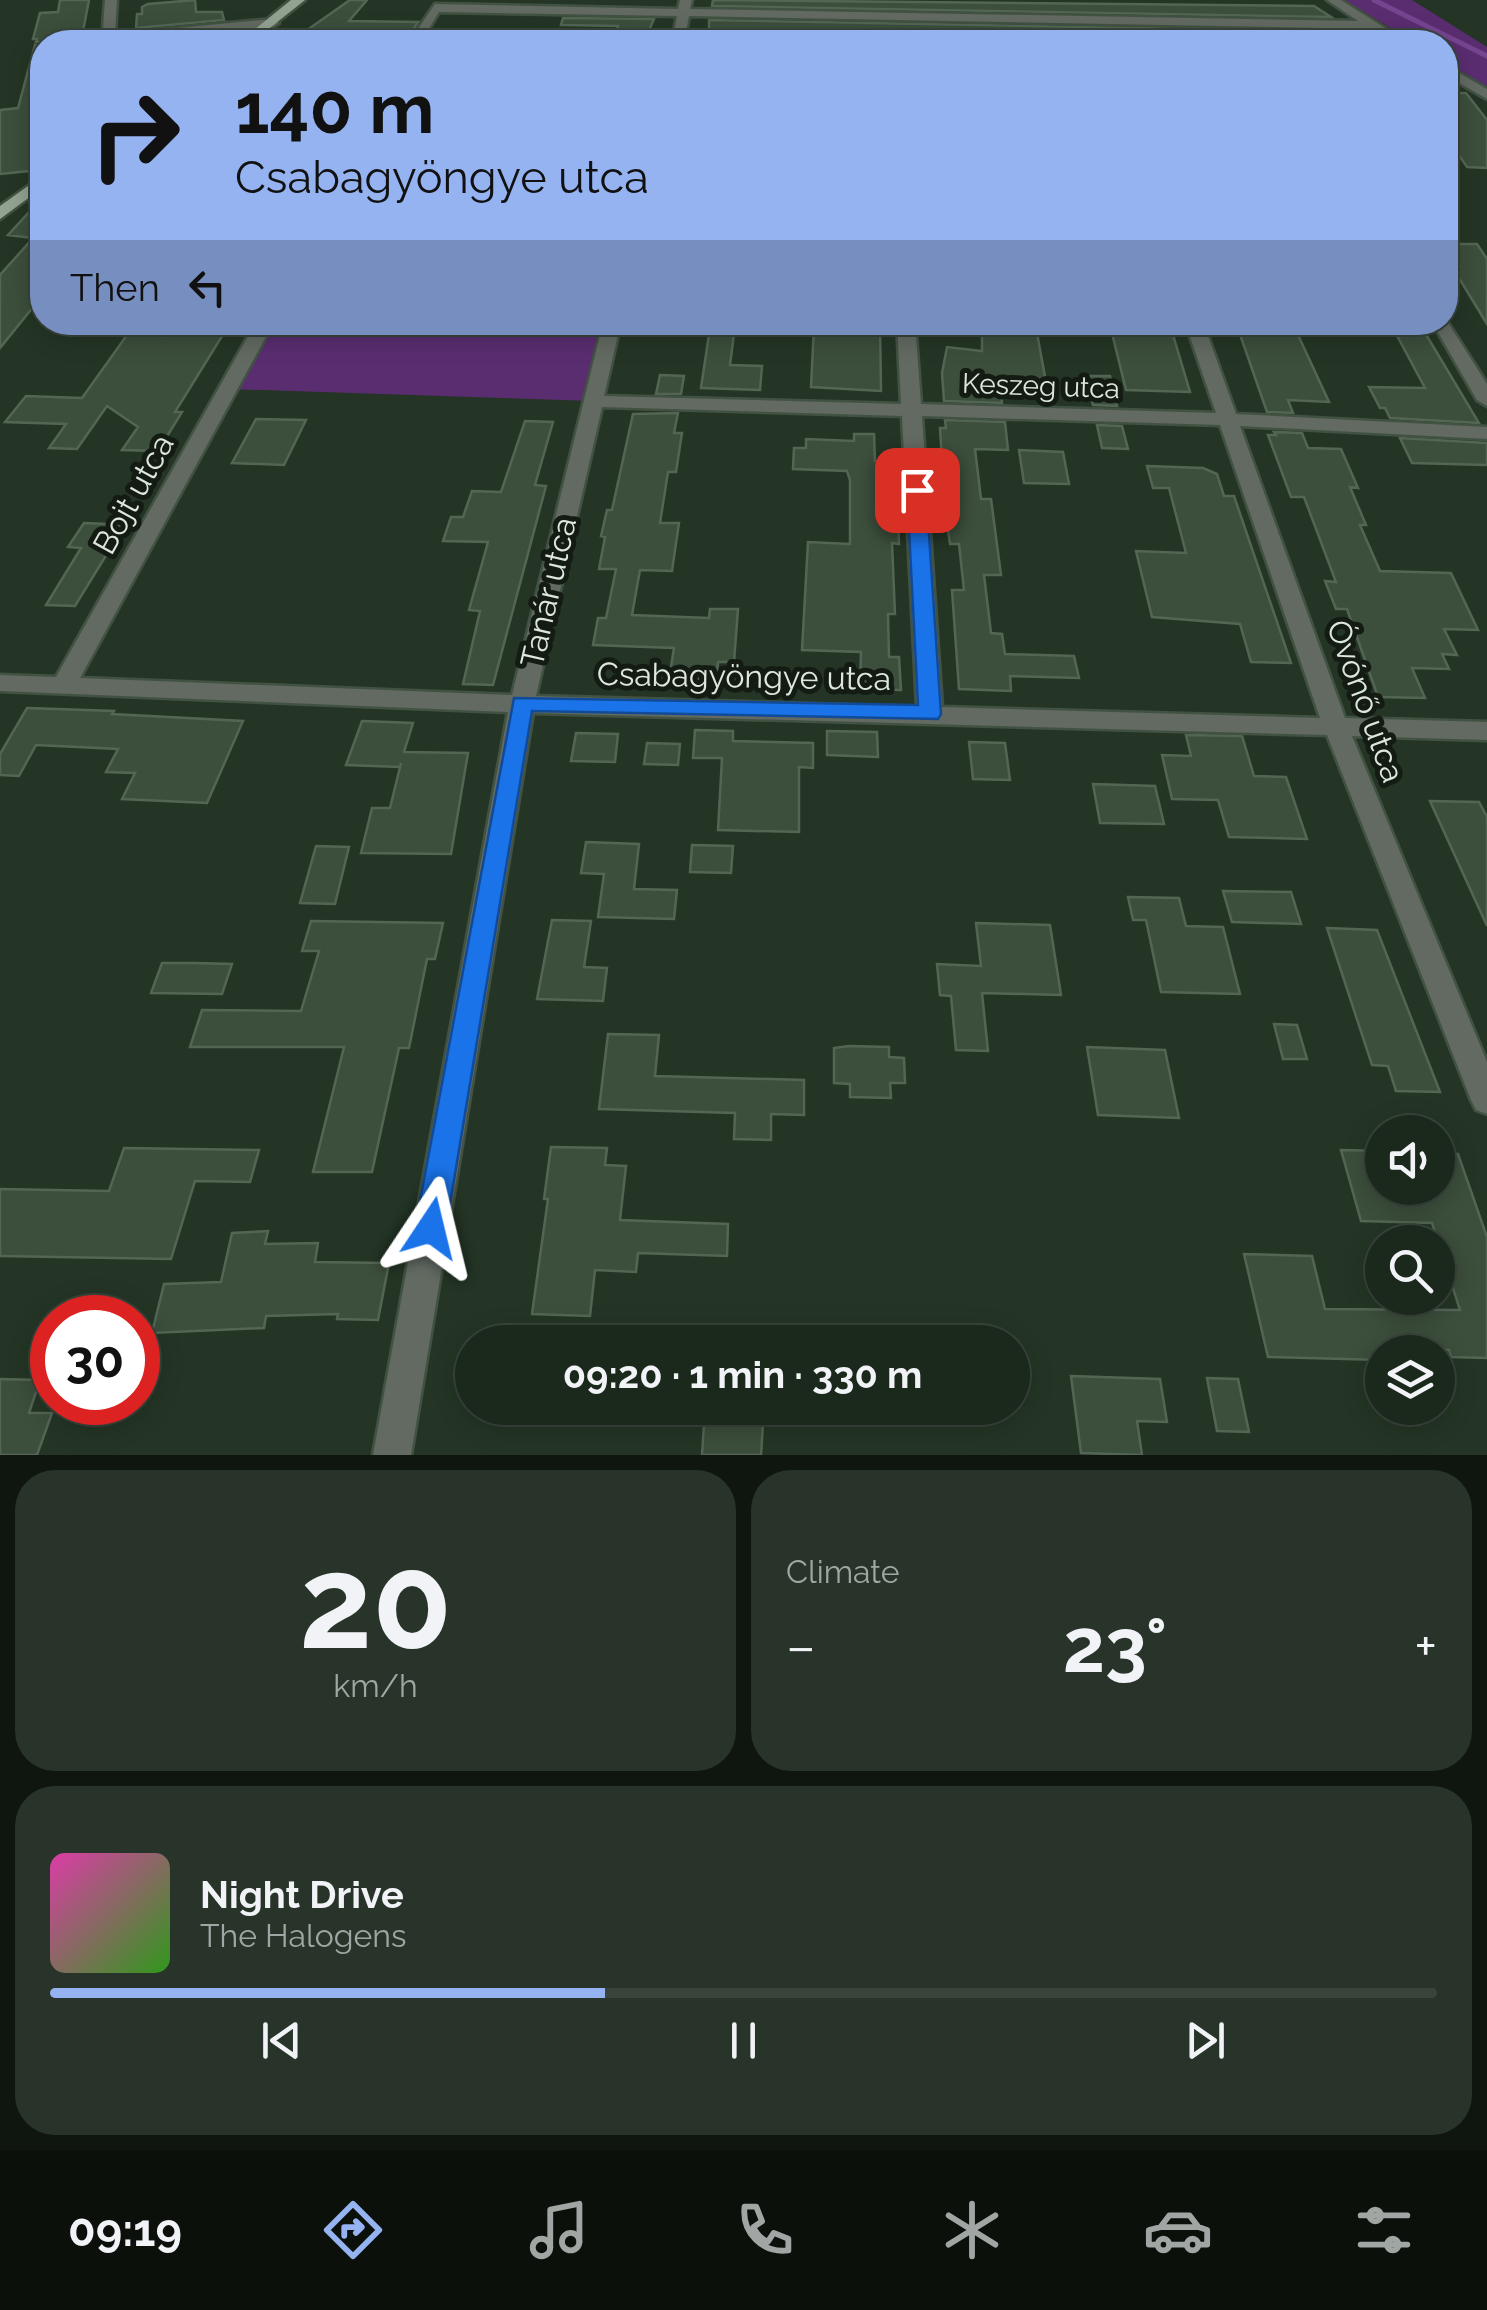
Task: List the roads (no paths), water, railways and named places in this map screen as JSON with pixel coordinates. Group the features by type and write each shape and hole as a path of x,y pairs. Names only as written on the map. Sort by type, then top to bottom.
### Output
{"main road":[{"path":"262,30 299,0"},
{"path":"0,214 30,190"}],"street":[{"path":"109,30 111,0"},
{"path":"1333,0 1382,30"},
{"path":"422,30 436,8 467,4 685,6 1373,25"},
{"path":"204,30 273,22"},
{"path":"1458,77 1481,91"},
{"name":"Bojt utca","path":"64,685 258,335"},
{"name":"Tanár utca","path":"392,1455 522,704 609,335"},
{"path":"907,335 930,714"},
{"name":"Óvónő utca","path":"1199,335 1335,725 1487,1100"},
{"path":"1449,335 1487,400"},
{"name":"Keszeg utca","path":"594,401 1228,419 1487,433"},
{"name":"Csabagyöngye utca","path":"0,682 522,704 1487,731"}],"waterway":[{"path":"1374,0 1435,30"},
{"path":"1458,42 1487,56"}]}
